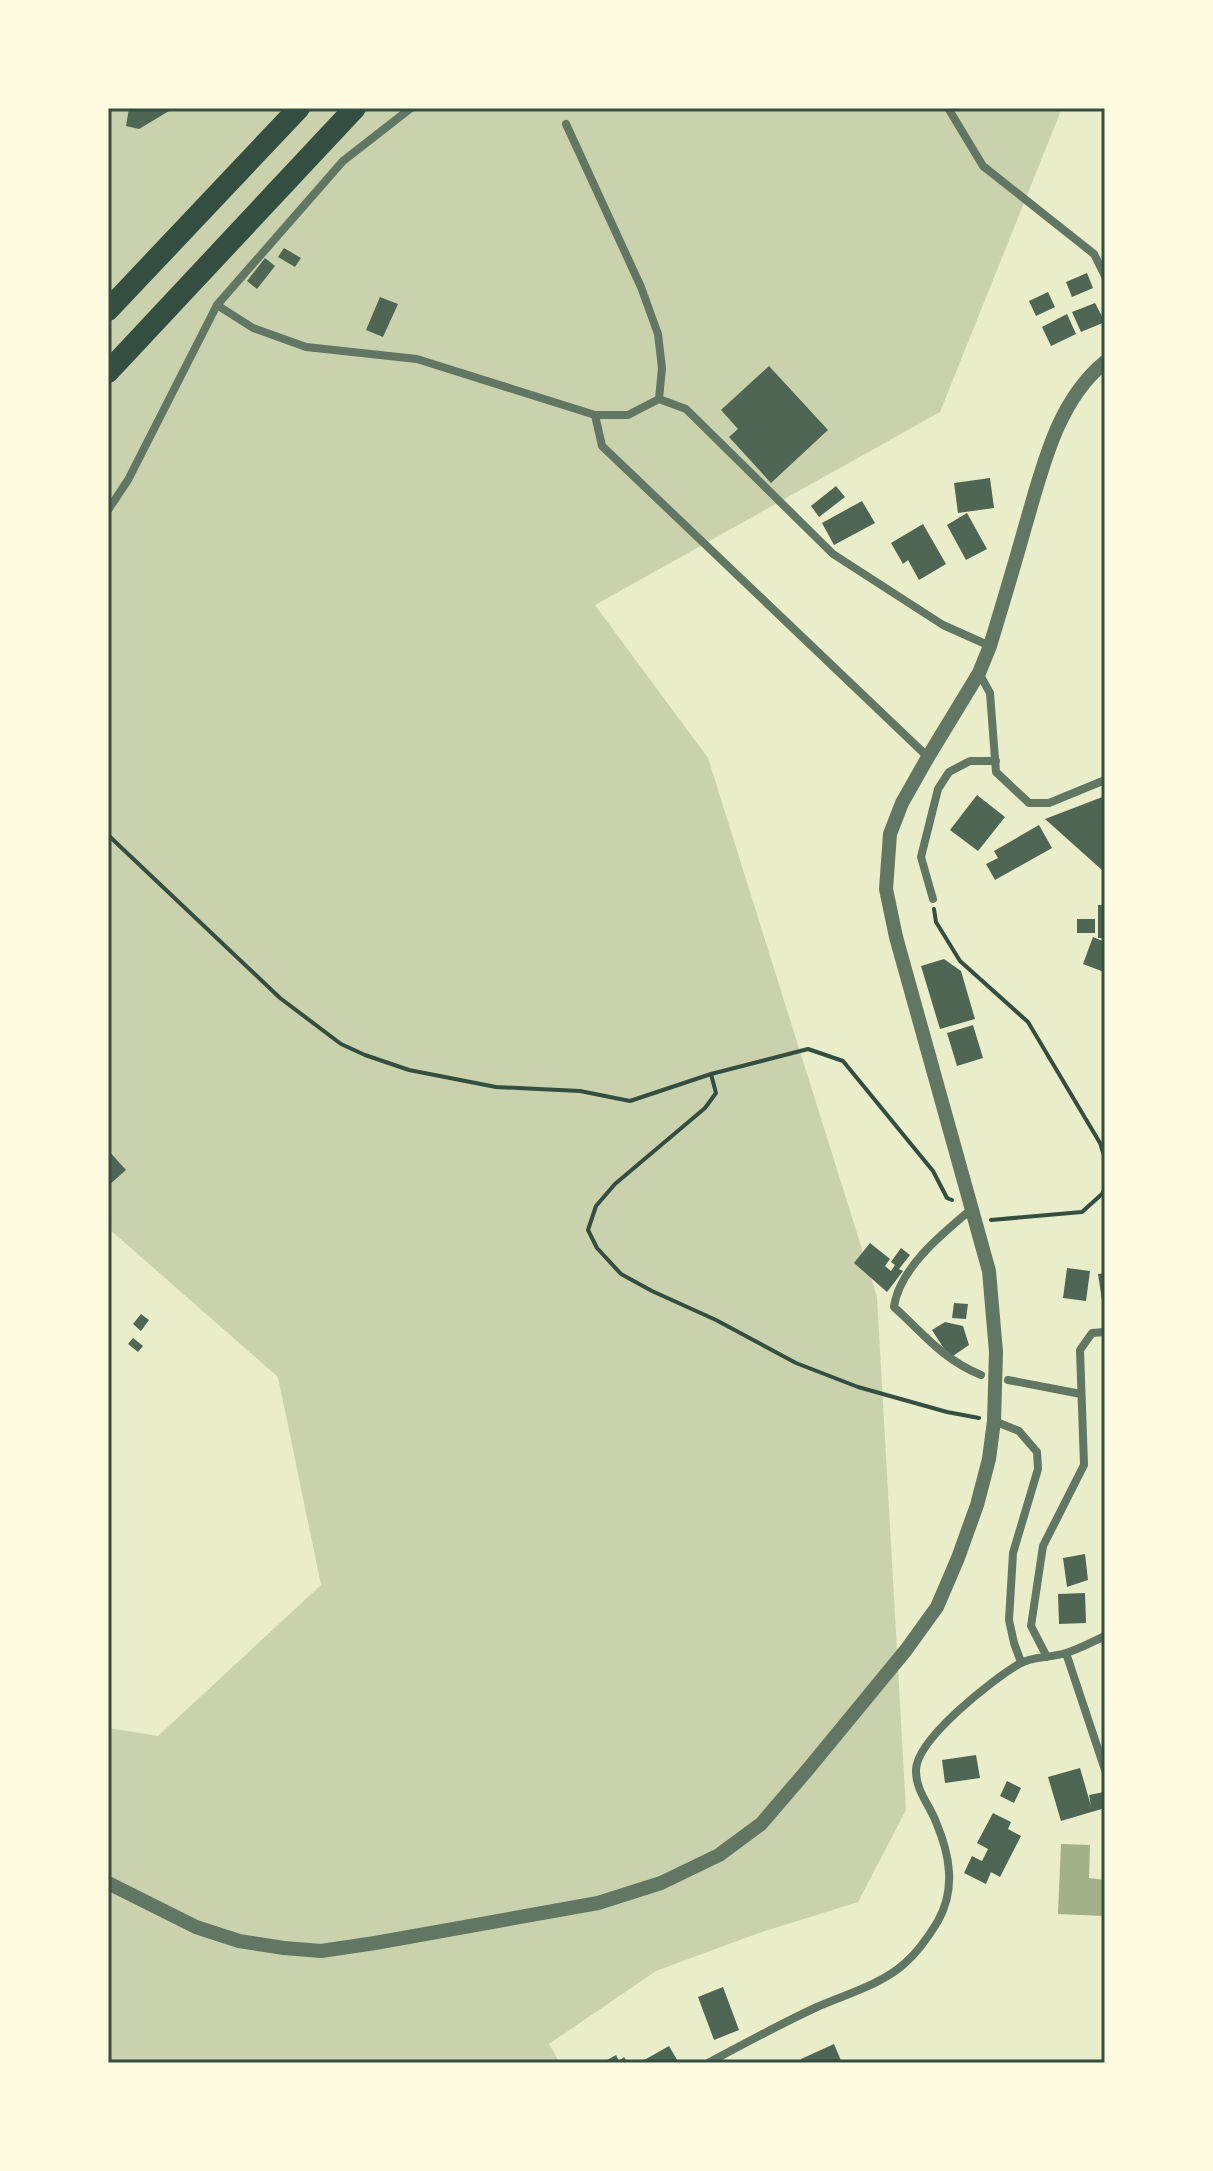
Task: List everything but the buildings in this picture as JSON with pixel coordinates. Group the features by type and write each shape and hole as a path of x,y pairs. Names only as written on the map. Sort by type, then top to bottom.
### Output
{"highway":[{"path":"108,310 299,108"},
{"path":"108,372 355,108"}],"street":[{"path":"108,510 128,480 217,305 343,161 411,108"},
{"path":"948,108 983,166 1094,254 1105,276"},
{"path":"566,124 641,287 658,334 662,368 659,399"},
{"path":"217,305 253,328 306,347 417,359 595,415 628,415 659,399 686,409 833,554 943,625 990,646"},
{"path":"108,1883 196,1927 239,1941 321,1951 598,1903 661,1883 719,1855 761,1824 886,1674 937,1607 977,1505 989,1459 994,1421 996,1352 989,1271 896,937 886,889 890,834 902,803 979,673 990,646 1050,444 1064,412 1105,362"},
{"path":"595,415 602,446 928,757"},
{"path":"979,673 990,693 996,772 1029,803 1049,803 1105,780"},
{"path":"933,899 921,857 938,789 949,772 970,761 996,761"},
{"path":"975,1215 945,1230 920,1256 895,1294 894,1307 944,1356 981,1375"},
{"path":"1047,1657 1031,1626 1043,1546 1084,1465 1080,1350 1092,1333 1105,1332"},
{"path":"1008,1380 1081,1394"},
{"path":"994,1421 1019,1431 1037,1452 1038,1469 1013,1553 1009,1620 1021,1662"},
{"path":"708,2063 904,1965 924,1941 946,1903 950,1885 950,1868 936,1822 919,1792 916,1769 921,1753 931,1738 963,1706 1021,1662 1066,1653 1105,1636"},
{"path":"1066,1653 1100,1739 1105,1770"}],"path":[{"path":"108,835 280,998 341,1044 365,1055 409,1070 496,1087 580,1091 630,1101 711,1074 808,1049 843,1061 933,1171 947,1198 975,1215 1082,1212 1105,1188"},
{"path":"933,899 936,922 960,961 1028,1022 1100,1143 1105,1159"},
{"path":"711,1074 716,1093 705,1108 615,1184 596,1206 588,1230 597,1248 621,1274 796,1363 873,1391 947,1412 994,1421"}],"shaded area":[{"path":"108,108 1062,108 940,412 595,605 708,758 877,1297 906,1810 858,1902 756,1934 656,1971 549,2044 560,2063 108,2063 108,1728 158,1736 321,1585 278,1377 108,1228"},
{"path":"1061,1844 1090,1845 1089,1878 1105,1880 1103,1916 1058,1914"}]}
